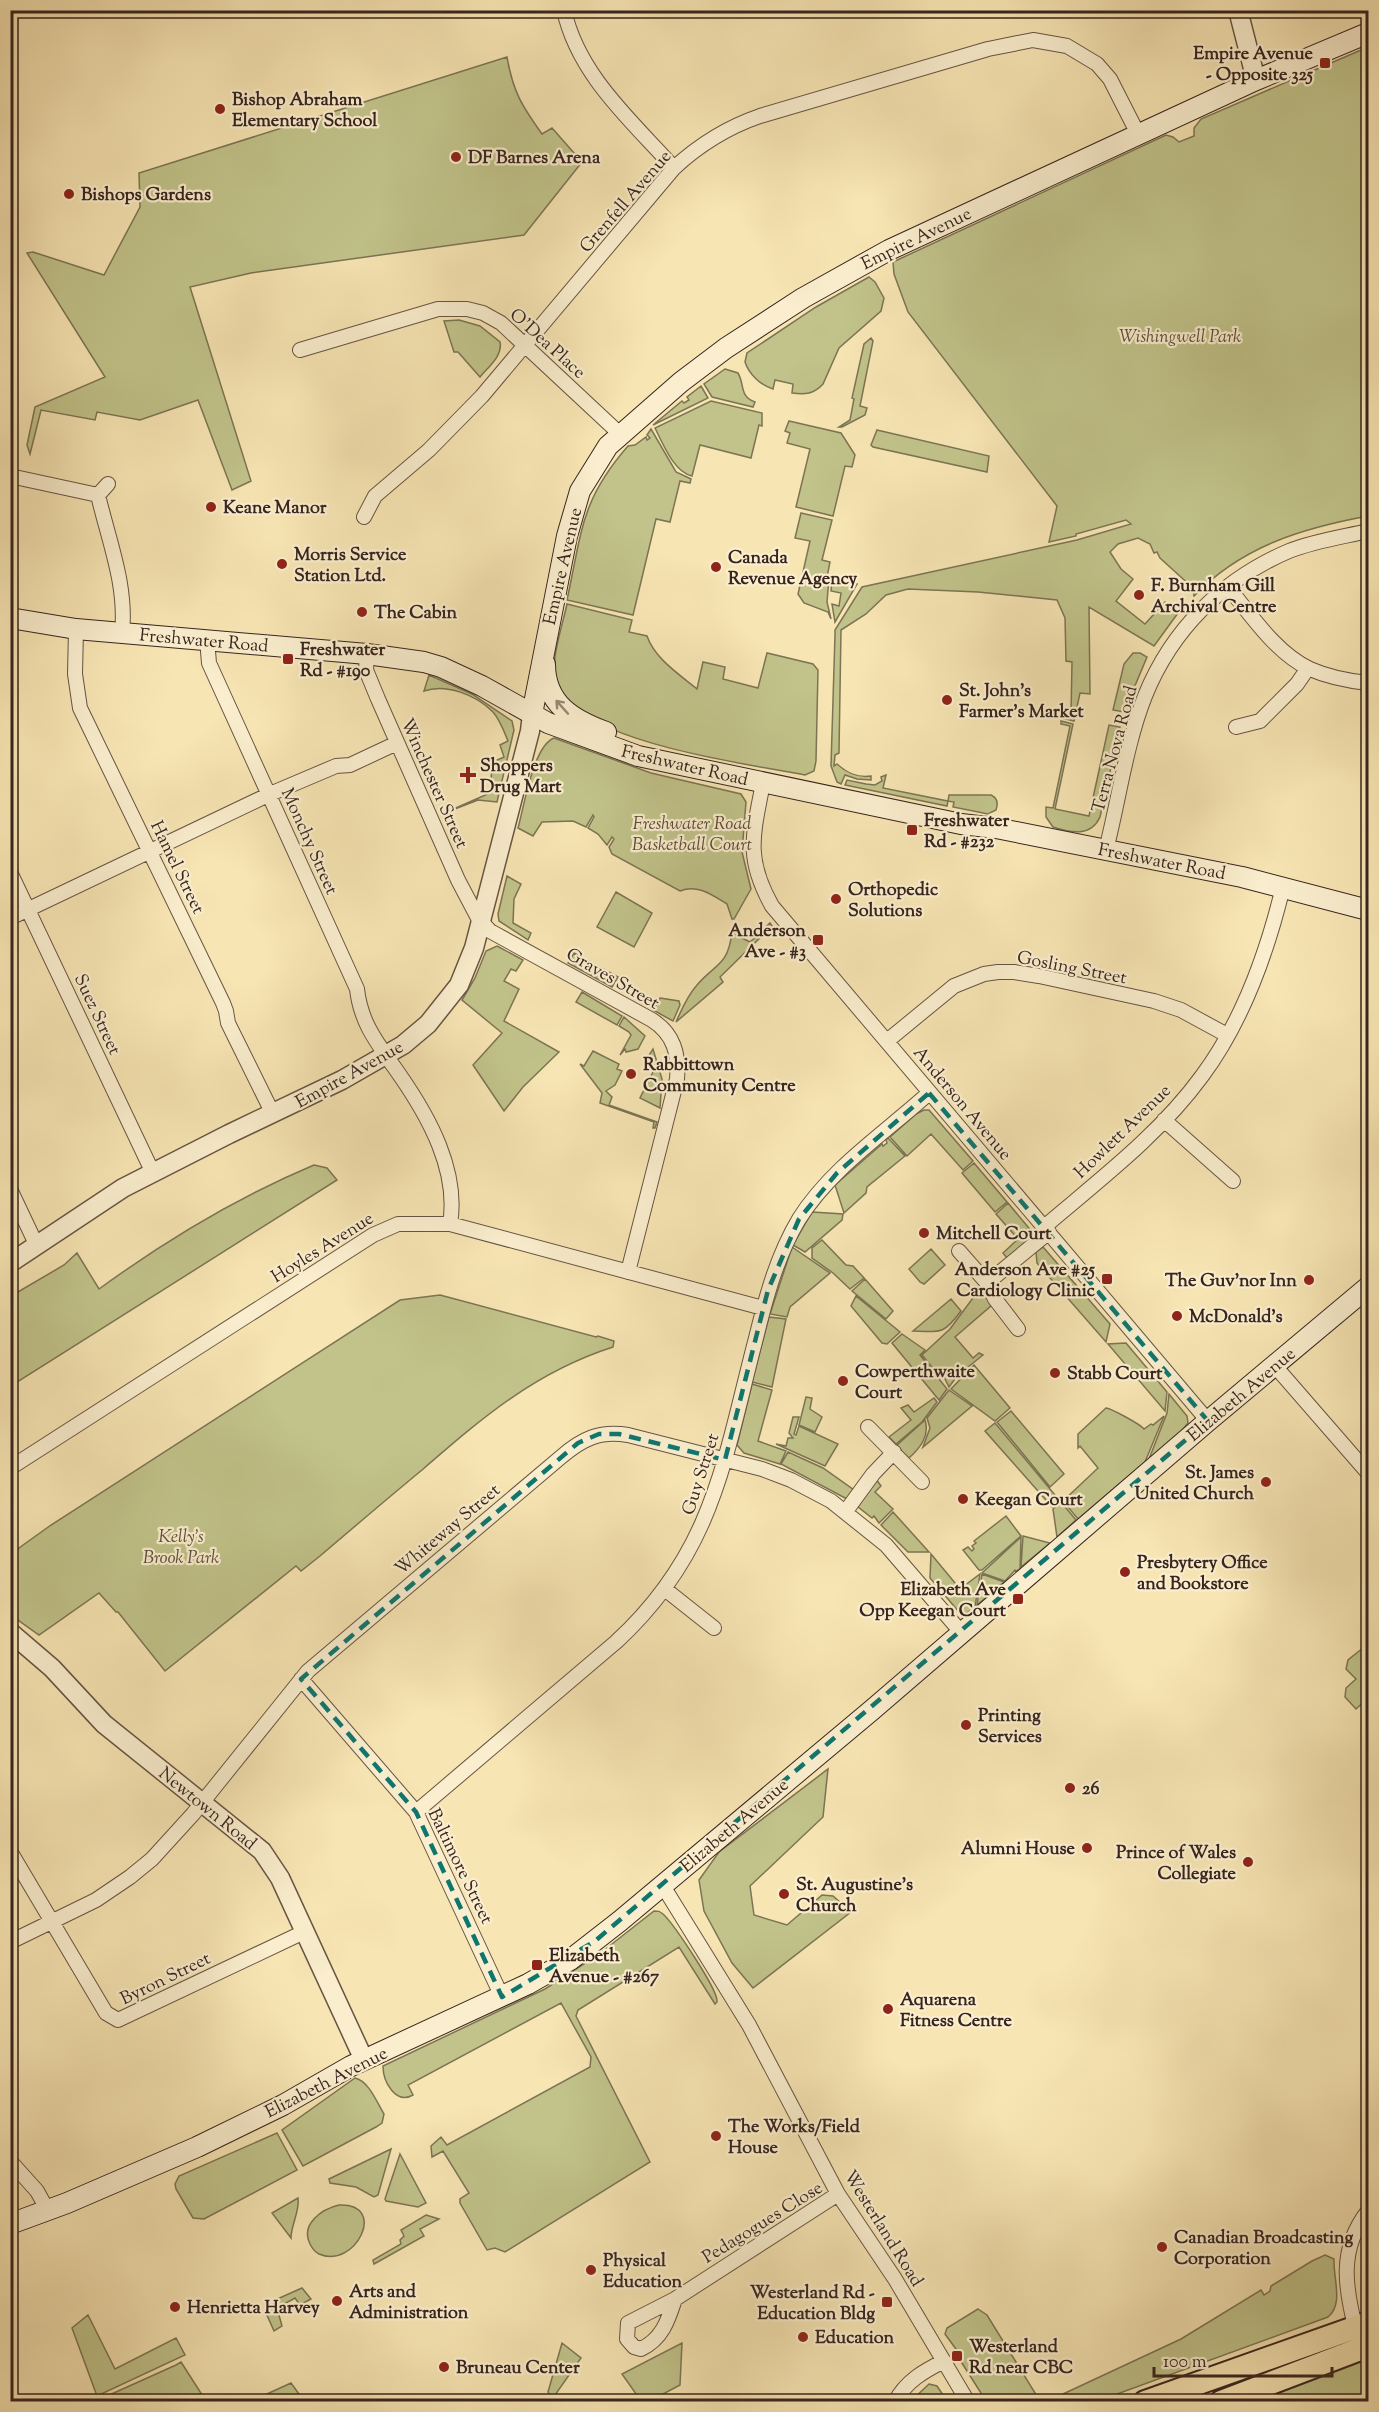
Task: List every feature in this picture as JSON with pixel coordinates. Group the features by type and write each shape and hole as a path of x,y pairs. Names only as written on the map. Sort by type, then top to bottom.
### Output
{"main road":[{"name":"Empire Avenue","path":"532,714 572,513 580,490 597,461 620,434 681,382 726,348 829,283 889,250 1256,80 1368,33"},
{"name":"Freshwater Road","path":"10,618 76,629 207,639 411,660 441,667 482,686 548,723 638,756 961,824 996,828 1242,877 1368,910"},
{"path":"543,656 550,691 570,716 648,747 668,761"},
{"name":"Elizabeth Avenue","path":"10,2224 48,2211 154,2166 243,2124 364,2060 502,1997 570,1960 663,1886 1368,1287"},
{"path":"1145,2402 1363,2336"},
{"path":"1221,2402 1363,2336"}],"street":[{"path":"564,10 572,38 585,64 609,97 674,168"},
{"path":"1238,10 1256,80"},
{"name":"Grenfell Avenue","path":"364,518 375,496 446,434 674,168 712,139 754,118 988,49 1033,40 1068,46 1097,64 1110,79 1138,134"},
{"name":"O'Dea Place","path":"300,350 432,310 453,307 483,313 501,323 525,344 620,434"},
{"path":"10,476 98,495"},
{"path":"98,495 108,484"},
{"path":"98,495 123,590 122,633"},
{"name":"Terra Nova Road","path":"1106,850 1136,722 1155,673 1189,620 1228,587 1290,551 1321,541 1368,531"},
{"path":"1228,587 1281,648 1308,668 1368,684"},
{"name":"Hamel Street","path":"76,629 75,674 80,708 273,1114"},
{"name":"Monchy Street","path":"207,639 209,663 357,989 359,1009 375,1042 421,1109 442,1155 453,1194 450,1224"},
{"name":"Winchester Street","path":"367,654 366,670 458,880 481,923"},
{"path":"1236,727 1260,721 1297,684 1308,668"},
{"name":"Empire Avenue","path":"10,1263 113,1195 385,1056 415,1036 449,1000 465,972 481,923 530,731 532,714"},
{"path":"10,918 270,794 336,766 350,765 397,743"},
{"name":"Anderson Avenue","path":"763,783 752,849 760,885 782,919 1208,1421"},
{"name":"Suez Street","path":"10,872 153,1173"},
{"name":"Howlett Avenue","path":"1046,1230 1164,1120 1203,1074 1227,1035 1258,968 1283,887"},
{"name":"Graves Street","path":"481,923 490,931 652,1020 666,1033 674,1045 678,1065 677,1079 628,1272"},
{"name":"Gosling Street","path":"887,1041 954,986 984,974 1006,972 1039,976 1154,1001 1181,1010 1227,1035"},
{"name":"Guy Street","path":"416,1812 616,1642 642,1618 666,1590 695,1542 709,1510 725,1460 763,1308 781,1255 809,1205 837,1173 929,1093"},
{"path":"1164,1120 1233,1181"},
{"path":"10,1189 36,1244"},
{"name":"Hoyles Avenue","path":"10,1468 379,1232 398,1224 450,1224 763,1308"},
{"path":"987,1283 1046,1230"},
{"path":"959,1251 987,1283 995,1299 1018,1329"},
{"path":"1275,1366 1368,1473"},
{"path":"868,1427 922,1482"},
{"name":"Whiteway Street","path":"10,1942 96,1900 130,1877 164,1847 301,1679 397,1594 561,1456 588,1438 599,1434 619,1434 784,1477 846,1511 873,1533 897,1556 961,1632"},
{"path":"846,1511 873,1474 894,1452"},
{"path":"666,1590 714,1628"},
{"name":"Newtown Road","path":"10,1632 52,1668 104,1724 253,1842 270,1862 364,2060"},
{"name":"Baltimore Street","path":"301,1679 416,1812 502,1997"},
{"path":"10,1851 52,1922"},
{"name":"Westerland Road","path":"663,1886 748,2025 838,2194 895,2279 968,2402"},
{"name":"Byron Street","path":"52,1922 106,2013 118,2020 304,1932"},
{"path":"10,2161 37,2191 48,2211"},
{"name":"Pedagogues Close","path":"675,2300 838,2194"},
{"path":"1363,2336 1347,2281 1347,2260 1353,2233 1368,2211"},
{"path":"895,2402 911,2380 944,2361"}],"highlighted area":[{"path":"929,1093 1208,1421 595,1941 502,1997 416,1812 301,1679 578,1443 599,1434 619,1434 725,1460 768,1290 799,1219 837,1173"}],"green space":[{"name":"Wishingwell Park","path":"1368,47 1368,516 1297,533 1253,552 1232,564 1194,596 1193,588 1160,558 1157,552 1154,553 1150,544 1138,538 1118,544 1110,552 1121,569 1133,579 1116,601 1145,624 1165,602 1178,613 1154,646 1089,607 1090,694 1080,693 1074,721 1062,718 1062,715 1071,714 1072,662 1066,661 1065,618 1057,600 978,592 908,589 886,595 866,614 841,630 839,753 835,755 834,766 837,764 848,772 871,776 871,780 845,775 841,784 837,782 831,766 835,630 862,587 1077,540 1131,524 1126,520 1049,542 1057,506 908,312 894,274 893,262 1166,135 1179,142 1194,136 1194,128 1201,119"},
{"path":"507,57 519,98 542,134 552,128 582,162 524,235 251,273 190,287 251,481 232,490 198,400 140,420 97,412 95,420 41,410 30,454 27,445 35,407 105,377 27,253 33,252 104,275 140,207 139,173"},
{"path":"869,277 875,282 884,298 881,311 839,348 820,387 809,393 792,393 793,384 775,380 773,389 759,382 752,375 745,362 747,353 816,307"},
{"path":"459,320 480,326 500,342 497,357 480,377 458,352 454,352 444,321"},
{"path":"871,338 873,341 860,406 867,408 865,415 839,427 850,420 854,399 852,398 864,344"},
{"path":"725,369 738,373 744,393 755,402 753,407 712,397 704,384"},
{"path":"701,386 708,398 653,425 682,401 684,403 689,400 687,397"},
{"path":"711,401 762,413 762,426 759,425 751,458 700,445 692,476 674,463 655,428"},
{"path":"789,421 841,433 855,455 852,467 845,466 833,516 796,507 810,449 787,443 790,433 785,431"},
{"path":"651,429 676,472 691,479 690,483 680,481 670,522 656,519 633,615 567,600 585,518 600,484 628,446 635,445 646,437 647,440 650,438 647,435"},
{"path":"877,430 989,456 987,472 873,447 871,445"},
{"path":"801,513 832,520 822,560 830,562 827,577 829,578 827,602 831,619 828,612 804,603 798,594 810,541 795,538"},
{"path":"832,579 857,584 835,622 832,604 839,606 841,593 831,591"},
{"path":"567,604 632,620 629,632 647,636 662,659 697,689 703,662 725,667 723,679 758,688 767,653 813,664 818,670 814,771 805,775 684,752 622,733 595,722 573,708 560,691 554,673"},
{"path":"1133,653 1140,653 1147,657 1124,712 1113,710 1124,664"},
{"path":"429,675 472,694 512,721 514,730 497,802 478,800 442,814 490,793 492,767 495,767 495,761 504,757 500,745 508,741 493,712 478,700 451,690 424,691"},
{"path":"1061,721 1073,724 1055,809 1089,816 1109,725 1120,727 1100,817 1086,831 1073,832 1053,827 1046,817 1046,807 1053,808 1070,726 1061,724"},
{"name":"Freshwater Road Basketball Court","path":"554,738 651,773 741,794 746,802 742,852 751,889 734,919 732,919 727,904 710,894 693,889 680,891 612,854 609,847 614,839 612,837 607,845 598,834 588,828 593,815 586,827 573,821 542,822 533,836 518,828 535,764 540,752"},
{"path":"886,775 883,788 948,801 947,806 845,785 847,780 875,785 882,781 881,777"},
{"path":"949,795 991,795 996,799 997,806 996,810 988,814 953,807 954,802 948,801"},
{"path":"507,876 521,884 514,899 513,923 531,933 528,940 499,921 498,914"},
{"path":"616,892 652,913 634,947 597,927"},
{"path":"770,923 772,926 720,977 723,982 676,1022 693,989 724,958 732,933 750,942"},
{"path":"497,946 523,960 516,971 511,969 504,981 519,989 504,1021 559,1052 523,1087 504,1111 473,1065 502,1033 462,1000 475,978 486,951"},
{"path":"574,953 618,977 612,987 568,963"},
{"path":"582,992 622,1016 617,1025 576,1002"},
{"path":"660,998 679,1001 680,1005 673,1021 653,1010"},
{"path":"624,1017 645,1036 638,1049 626,1052 625,1049 620,1055 631,1035 619,1026"},
{"path":"653,1049 662,1079 660,1108 640,1098 656,1066 646,1060"},
{"path":"593,1051 619,1064 617,1069 622,1071 615,1085 606,1091 612,1097 609,1105 657,1122 655,1128 653,1128 654,1122 600,1103 602,1093 580,1064 584,1066"},
{"path":"929,1110 973,1161 963,1170 931,1134 907,1156 890,1137 916,1114"},
{"path":"888,1138 905,1156 867,1187 866,1193 844,1213 835,1185 882,1144 883,1146 887,1143"},
{"path":"974,1163 1007,1202 995,1212 962,1173"},
{"path":"314,1165 327,1168 337,1180 11,1386 11,1296 64,1265 77,1253 99,1289 203,1221 258,1191"},
{"path":"1008,1203 1033,1233 1031,1238 1007,1258 1003,1253 1018,1239 996,1214"},
{"path":"812,1212 843,1214 842,1220 805,1252 793,1245"},
{"path":"822,1240 846,1265 853,1266 864,1278 850,1289 812,1258 812,1248"},
{"path":"792,1247 830,1273 790,1307 787,1317 770,1314"},
{"path":"1043,1247 1110,1324 1106,1342 1037,1263 1036,1252"},
{"path":"931,1249 945,1265 924,1284 909,1269"},
{"path":"865,1279 893,1311 886,1319 852,1291"},
{"path":"981,1287 992,1305 955,1337 973,1358 979,1353 983,1355 957,1376 949,1387 943,1375 940,1377 922,1355 950,1329"},
{"name":"Kelly's Brook Park","path":"440,1295 598,1336 614,1341 613,1347 559,1369 511,1398 466,1432 301,1571 296,1566 165,1671 118,1612 99,1593 39,1635 11,1615 11,1560 19,1548 51,1525 400,1300"},
{"path":"856,1296 900,1332 887,1344 882,1343 851,1306"},
{"path":"951,1299 961,1311 946,1328 936,1331 913,1331"},
{"path":"769,1317 786,1319 772,1387 752,1382"},
{"path":"902,1334 925,1350 920,1355 947,1389 939,1400 892,1343"},
{"path":"1126,1343 1167,1392 1165,1411 1108,1344"},
{"path":"974,1365 1010,1408 995,1421 951,1389"},
{"path":"752,1384 772,1390 758,1441 786,1451 780,1464 744,1453 737,1445"},
{"path":"949,1390 972,1406 923,1447 930,1428 927,1418"},
{"path":"1169,1394 1187,1416 1188,1423 1180,1433 1149,1459 1167,1413"},
{"path":"806,1397 812,1398 810,1409 822,1417 815,1432 799,1425"},
{"path":"934,1398 937,1402 922,1422 896,1444 889,1437 911,1420 901,1408 908,1405 914,1412"},
{"path":"1106,1408 1144,1429 1164,1416 1145,1462 1078,1519 1063,1501 1098,1468 1080,1446 1078,1448 1078,1434"},
{"path":"1011,1411 1064,1474 1050,1487 997,1422"},
{"path":"793,1417 799,1417 794,1434 796,1435 799,1426 838,1444 825,1466 776,1444 786,1446 788,1438 793,1438 789,1433"},
{"path":"925,1420 925,1436 920,1446 909,1458 896,1446"},
{"path":"995,1423 1060,1501 1052,1507 985,1431"},
{"path":"788,1452 823,1468 854,1490 847,1499 781,1464"},
{"path":"876,1479 881,1486 875,1492 893,1509 879,1523 874,1516 872,1518 857,1506"},
{"path":"1061,1502 1076,1520 1057,1537 1053,1509"},
{"path":"893,1512 929,1552 908,1552 881,1525"},
{"path":"1006,1516 1021,1536 982,1570 979,1570 963,1550 968,1547 972,1551 974,1549 972,1546 976,1543 974,1541"},
{"path":"1023,1536 1050,1543 1021,1567"},
{"path":"1021,1537 1020,1569 1015,1570 1005,1581 982,1573"},
{"path":"931,1554 960,1589 980,1574 975,1607 967,1613 959,1612 930,1578"},
{"path":"982,1574 1004,1582 977,1605"},
{"path":"1368,1644 1368,1698 1356,1709 1345,1697 1346,1688 1356,1679 1346,1669 1348,1660"},
{"path":"828,1769 823,1817 750,1886 754,1915 787,1925 822,1895 833,1896 851,1912 753,1988 732,1963 704,1911 699,1880 719,1852"},
{"path":"654,1911 663,1914 685,1943 711,1985 717,2002 715,2004 679,1947 578,2010 576,2016 650,2162 505,2252 495,2248 487,2250 460,2203 460,2199 469,2193 443,2151 432,2157 431,2146 441,2137 447,2145 590,2067 591,2057 561,2003 408,2085 413,2095 401,2097 396,2094 385,2079 383,2066 545,1989 598,1955"},
{"path":"355,2078 364,2083 372,2093 384,2114 382,2123 303,2166 282,2130"},
{"path":"277,2133 297,2170 204,2219 193,2218 176,2189 175,2184 179,2176"},
{"path":"391,2149 378,2195 374,2197 356,2187 330,2183 329,2179"},
{"path":"400,2154 426,2203 418,2207 385,2199"},
{"path":"298,2198 298,2208 291,2238 272,2213"},
{"path":"339,2205 354,2207 362,2214 364,2224 361,2235 344,2253 332,2256 319,2254 310,2244 308,2230 310,2224 314,2218 326,2210"},
{"path":"426,2215 439,2219 420,2229 424,2236 374,2264 373,2260 401,2244 400,2240 404,2236 401,2230"},
{"path":"1325,2255 1334,2259 1337,2290 1336,2305 1328,2317 1098,2401 1048,2401 1181,2339 1261,2290 1264,2295 1270,2291 1271,2286"},
{"path":"302,2288 311,2299 300,2305 295,2298 277,2308 282,2326 274,2331 266,2313 277,2299"},
{"path":"978,2309 987,2315 1040,2401 986,2401 960,2360 961,2356 945,2334 947,2328"},
{"path":"88,2315 115,2369 176,2338 185,2355 97,2396 72,2328"},
{"path":"562,2343 581,2358 553,2401 548,2392"},
{"path":"682,2343 680,2385 650,2401 641,2401 622,2374"},
{"path":"1368,2357 1368,2401 1245,2402"},
{"path":"181,2362 206,2401 96,2401 176,2365"},
{"path":"291,2383 304,2401 288,2401 285,2398 271,2401 256,2399"},
{"path":"929,2384 937,2386 947,2401 911,2401"}],"place":[{"name":"Empire Avenue - Opposite 325","path":"1325,63"},
{"name":"Bishop Abraham Elementary School","path":"220,109"},
{"name":"DF Barnes Arena","path":"456,157"},
{"name":"Bishops Gardens","path":"69,194"},
{"name":"Keane Manor","path":"211,507"},
{"name":"Morris Service Station Ltd.","path":"282,564"},
{"name":"Canada Revenue Agency","path":"716,567"},
{"name":"F. Burnham Gill Archival Centre","path":"1139,595"},
{"name":"The Cabin","path":"362,612"},
{"name":"Freshwater Rd - #190","path":"288,659"},
{"name":"St. John's Farmer's Market","path":"947,700"},
{"name":"Shoppers Drug Mart","path":"468,775"},
{"name":"Freshwater Rd - #232","path":"912,830"},
{"name":"Orthopedic Solutions","path":"836,899"},
{"name":"Anderson Ave - #3","path":"818,940"},
{"name":"Rabbittown Community Centre","path":"631,1074"},
{"name":"Mitchell Court","path":"924,1233"},
{"name":"Anderson Ave #25 Cardiology Clinic","path":"1107,1279"},
{"name":"The Guv'nor Inn","path":"1309,1280"},
{"name":"McDonald's","path":"1177,1316"},
{"name":"Stabb Court","path":"1055,1373"},
{"name":"Cowperthwaite Court","path":"843,1381"},
{"name":"St. James United Church","path":"1266,1482"},
{"name":"Keegan Court","path":"963,1499"},
{"name":"Presbytery Office and Bookstore","path":"1125,1572"},
{"name":"Elizabeth Ave Opp Keegan Court","path":"1018,1599"},
{"name":"Printing Services","path":"966,1725"},
{"name":"26","path":"1070,1788"},
{"name":"Alumni House","path":"1087,1848"},
{"name":"Prince of Wales Collegiate","path":"1248,1862"},
{"name":"St. Augustine's Church","path":"784,1894"},
{"name":"Elizabeth Avenue - #267","path":"537,1965"},
{"name":"Aquarena Fitness Centre","path":"888,2009"},
{"name":"The Works/Field House","path":"716,2136"},
{"name":"Canadian Broadcasting Corporation","path":"1162,2247"},
{"name":"Physical Education","path":"591,2270"},
{"name":"Arts and Administration","path":"337,2301"},
{"name":"Westerland Rd - Education Bldg","path":"887,2302"},
{"name":"Henrietta Harvey","path":"175,2307"},
{"name":"Education","path":"803,2337"},
{"name":"Westerland Rd near CBC","path":"957,2356"},
{"name":"Bruneau Center","path":"444,2367"}]}
